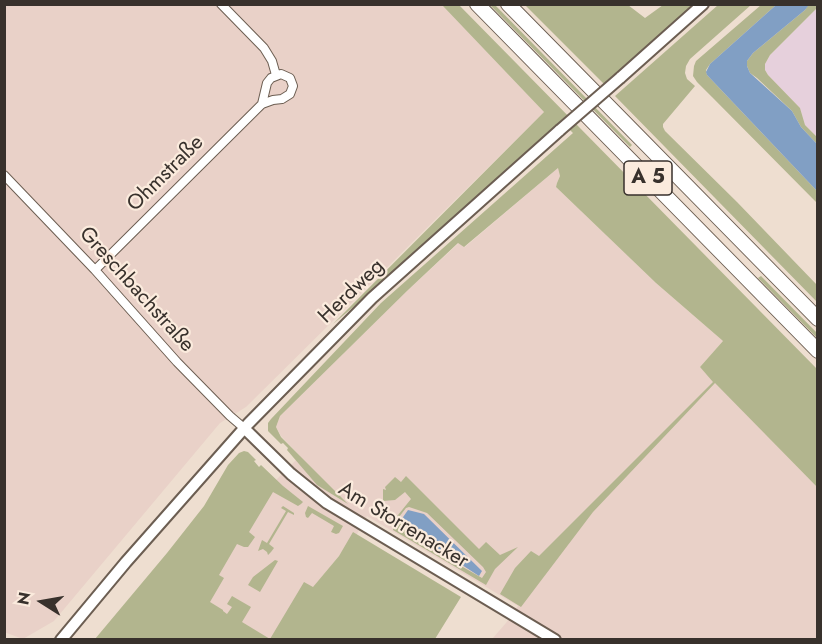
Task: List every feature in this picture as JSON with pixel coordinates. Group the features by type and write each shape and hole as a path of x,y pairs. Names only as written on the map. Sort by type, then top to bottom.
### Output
{"highway":[{"name":"A 5","path":"477,4 818,351"},
{"name":"A 5","path":"508,4 818,319"}],"main road":[{"name":"Herdweg","path":"61,639 244,429 372,298 703,4"},
{"name":"Am Storrenacker","path":"244,429 291,474 327,503 555,639"}],"street":[{"path":"221,4 264,48 272,61 276,75 285,75 293,82 290,94 282,99 262,104"},
{"name":"Ohmstraße","path":"95,270 262,104 267,83 276,75"},
{"name":"Greschbachstraße","path":"4,174 95,270 177,362 244,429"}],"shaded area":[{"path":"4,5 442,5 544,112 246,407 220,423 54,621 23,639 4,632"},
{"path":"817,8 817,137 805,125 800,108 768,75 765,64 770,55"},
{"path":"558,168 560,176 556,187 656,283 723,341 700,367 817,487 817,639 492,639 518,606 367,516 357,534 316,584 294,639 258,639 196,610 273,483 300,456 281,436 276,427 280,416 459,243 465,247"}],"green space":[{"path":"442,5 459,5 817,369 817,487 715,383 593,512 521,607 500,594 515,568 531,551 539,556 713,382 700,367 723,341 656,283 556,187 560,176 558,168 464,247 458,243 280,416 276,427 281,437 348,504 317,485 287,450 288,448 268,431 268,423 271,419 381,303 573,133 561,121 401,267 333,324 544,112"},
{"path":"490,5 495,5 632,145 630,147"},
{"path":"525,5 628,5 645,18 663,5 696,5 604,84"},
{"path":"718,5 751,5 690,59 685,73 687,79 695,86 663,124 663,127 817,285 817,302 615,96"},
{"path":"761,5 776,5 710,64 706,70 707,75 817,191 817,203 693,76 696,61"},
{"path":"808,5 817,5 817,8 770,55 765,64 765,70 800,108 805,125 817,137 817,144 801,127 792,111 750,73 747,66 747,61 753,53"},
{"path":"761,276 817,333 817,338 758,278"},
{"path":"244,451 256,460 254,461 259,467 261,465 303,502 298,506 273,492 249,532 255,537 248,547 237,544 219,575 224,578 210,602 227,614 232,607 227,604 232,596 251,607 242,622 270,639 95,639 204,506 228,465"},
{"path":"406,476 479,549 486,542 500,555 518,547 495,569 486,585 393,530 394,520 411,499 405,492 395,500 383,501 383,489 386,490 385,487 395,477 401,482","holes":["409,507 427,513 483,567 486,572 482,578 409,536 399,521 399,517"]},
{"path":"283,506 294,515 288,512 269,544 274,548 268,555 263,549 258,551 262,540 267,543 286,511 281,508"},
{"path":"308,506 343,526 339,533 331,532 334,526 312,513 308,518 306,517"},
{"path":"353,532 461,597 435,639 270,639 304,582 313,587 339,556"},
{"path":"275,560 278,561 260,592 248,585 253,577"}],"water":[{"path":"808,4 808,6 753,53 747,61 747,66 750,73 792,111 801,127 817,144 817,191 706,72 710,64 776,5"},
{"path":"408,510 424,514 482,571 479,576 409,533 401,520"}]}
